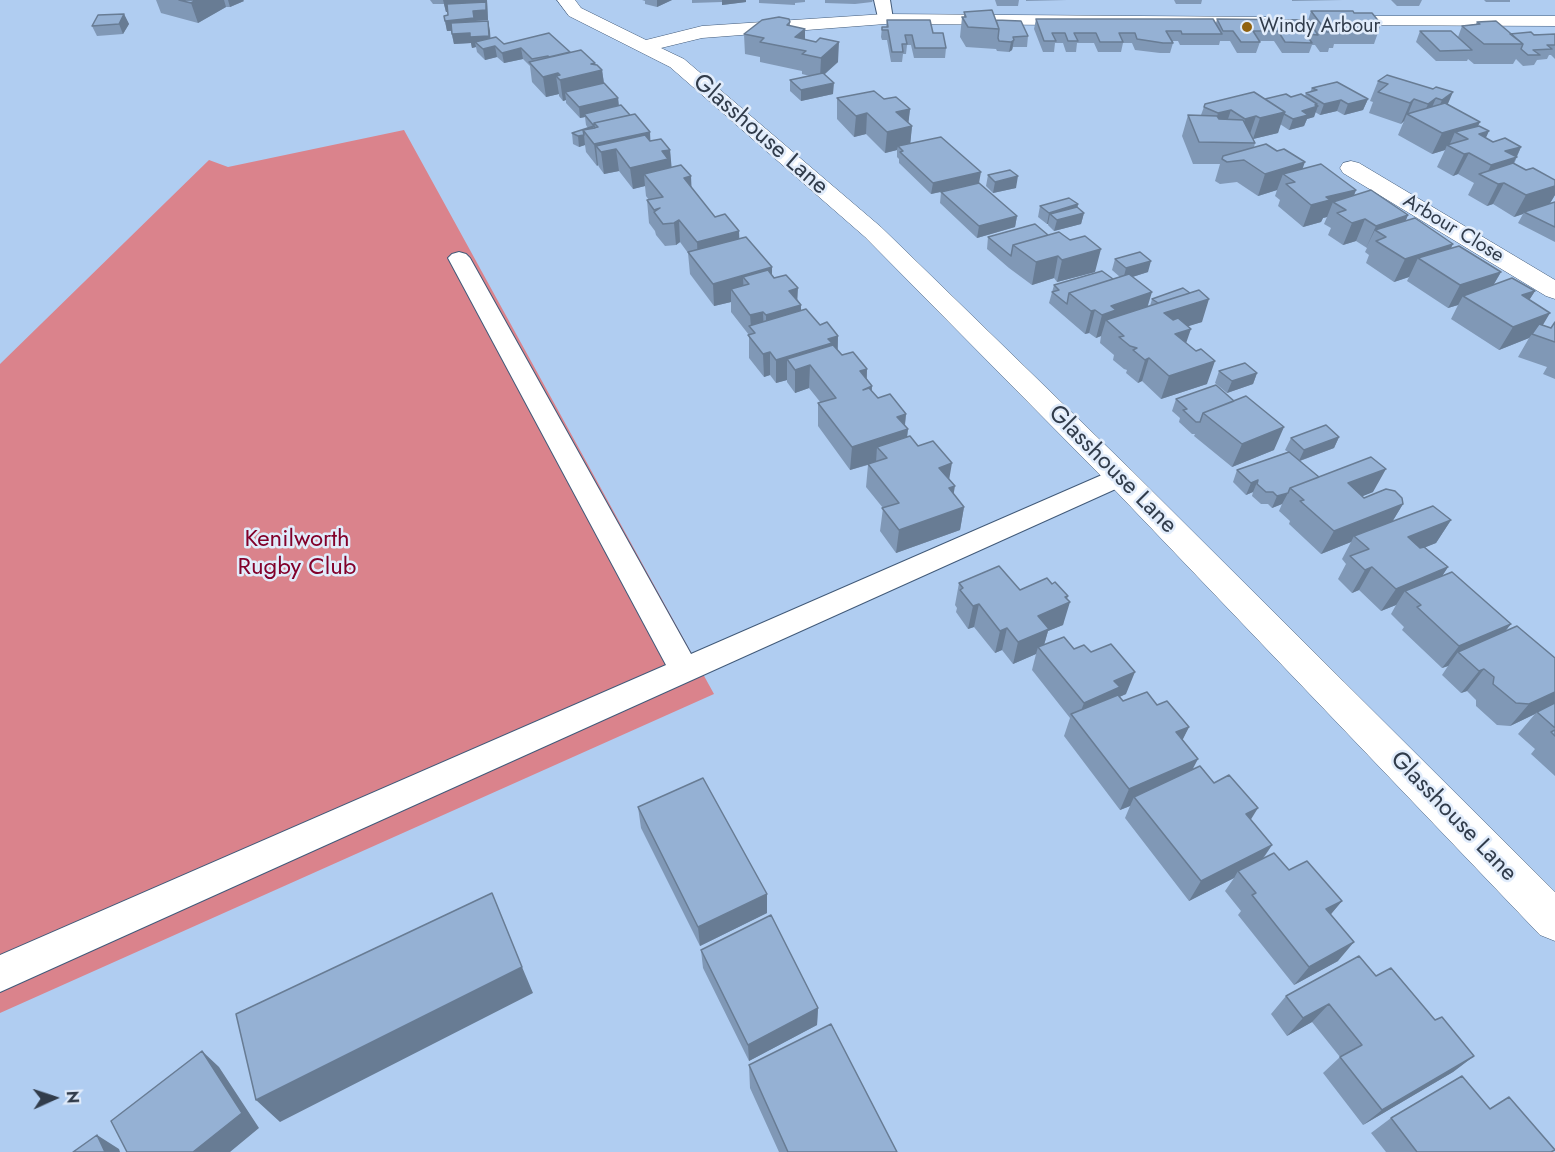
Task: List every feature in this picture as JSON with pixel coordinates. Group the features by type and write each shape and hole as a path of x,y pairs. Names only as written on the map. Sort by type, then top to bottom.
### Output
{"street":[{"name":"Glasshouse Lane","path":"566,0 575,12 677,63 873,232 1120,477 1555,921"},
{"path":"645,46 702,32 885,19 1282,21"},
{"path":"1317,21 1555,21"},
{"name":"Arbour Close","path":"1351,168 1555,291"}],"lane":[{"path":"882,0 885,19"},
{"path":"459,258 684,670"},
{"path":"0,974 1120,477"}],"green space":[{"name":"Kenilworth Rugby Club","path":"404,130 714,694 0,1013 0,364 209,160 228,167"}],"building":[{"path":"179,0 196,0 191,3"},
{"path":"486,2 486,10 473,11 474,18 445,21 444,16 448,15 447,4"},
{"path":"992,10 999,29 968,27 962,17 966,17 964,12"},
{"path":"1311,11 1372,13 1381,24 1337,24 1340,28 1333,28 1335,32 1327,32"},
{"path":"124,14 119,24 92,26 98,15"},
{"path":"779,17 789,19 790,22 787,25 805,29 795,37 816,42 820,38 839,42 821,58 802,54 806,51 760,42 764,38 744,34 762,20"},
{"path":"1036,19 1213,19 1222,34 1182,34 1181,31 1166,31 1173,43 1163,43 1137,39 1135,33 1119,33 1123,42 1100,42 1096,33 1074,33 1078,41 1068,41 1065,33 1052,33 1056,41 1044,41"},
{"path":"1217,19 1308,20 1318,35 1306,34 1312,43 1285,42 1278,31 1253,31 1260,42 1241,42 1233,31 1223,31"},
{"path":"887,20 930,20 933,33 943,33 946,48 915,48 912,35 905,35 907,44 902,44 903,52 892,52 888,30 882,30 882,27 888,27"},
{"path":"996,20 1021,21 1028,36 1013,37 1014,40 1011,42 999,41"},
{"path":"488,21 489,36 470,37 470,33 452,34 451,23"},
{"path":"1496,21 1523,44 1484,44 1462,26"},
{"path":"1420,31 1451,31 1472,50 1440,51"},
{"path":"1531,32 1534,35 1555,34 1555,45 1547,45 1552,49 1533,50 1540,55 1528,55 1521,49 1523,44 1510,34"},
{"path":"549,33 570,52 532,59 521,48 502,53 495,46 483,49 475,42 496,37 504,44"},
{"path":"581,50 595,63 591,64 597,65 602,70 560,80 556,76 560,75 558,73 543,77 529,62"},
{"path":"823,73 834,83 801,90 790,80"},
{"path":"1387,75 1433,89 1436,87 1453,92 1442,100 1436,98 1428,104 1414,99 1410,103 1378,92 1388,84 1378,81"},
{"path":"1337,82 1368,99 1348,104 1341,100 1324,104 1306,93 1317,90 1312,88"},
{"path":"604,83 618,98 579,107 565,92"},
{"path":"874,91 884,99 896,97 910,109 896,112 912,126 887,132 867,113 856,116 837,98"},
{"path":"1254,92 1285,112 1245,119 1231,110 1218,113 1204,107 1205,104"},
{"path":"1286,94 1291,97 1301,94 1318,106 1302,111 1308,115 1293,119 1265,99"},
{"path":"1445,103 1480,122 1442,133 1407,114"},
{"path":"621,105 630,115 594,123 594,126 584,114"},
{"path":"635,114 650,132 594,144 583,130 598,127 594,123"},
{"path":"1188,115 1243,120 1255,143 1199,142"},
{"path":"594,126 595,128 583,130 584,135 578,136 572,133"},
{"path":"1479,126 1489,131 1479,134 1493,142 1505,138 1521,147 1505,151 1517,157 1491,165 1469,153 1464,154 1447,145 1468,139 1455,132"},
{"path":"645,135 650,141 661,139 670,150 662,151 668,159 630,168 616,149 601,152 596,146"},
{"path":"941,137 981,172 933,183 900,152 903,151 898,146"},
{"path":"1266,144 1277,151 1284,149 1305,162 1265,174 1244,160 1227,162 1222,159 1223,156"},
{"path":"1513,163 1526,170 1533,168 1555,180 1555,186 1526,195 1504,183 1498,184 1479,174"},
{"path":"1321,164 1356,190 1326,197 1330,200 1311,205 1286,184 1295,182 1283,174"},
{"path":"681,165 691,176 684,178 715,217 725,214 739,231 697,242 679,220 663,224 654,212 660,208 654,210 647,200 663,197 644,174"},
{"path":"1010,170 1018,176 995,182 988,175"},
{"path":"979,183 1017,216 979,226 941,192"},
{"path":"1371,190 1408,215 1376,226 1365,219 1352,223 1337,213 1346,210 1333,202"},
{"path":"1069,198 1078,204 1049,213 1040,206"},
{"path":"1555,202 1555,227 1524,212"},
{"path":"1077,207 1084,213 1057,220 1050,214"},
{"path":"1415,218 1453,244 1405,259 1376,241 1386,237 1375,230"},
{"path":"1035,224 1048,235 1013,245 1011,256 988,237"},
{"path":"1059,232 1070,240 1085,236 1101,249 1062,260 1058,256 1036,262 1013,245"},
{"path":"746,237 772,267 713,284 688,252"},
{"path":"1459,246 1501,272 1460,285 1418,258"},
{"path":"1140,252 1151,261 1126,268 1115,259"},
{"path":"768,270 774,278 786,275 798,288 789,291 801,305 766,315 763,312 750,315 731,289 749,284 743,277"},
{"path":"1102,271 1113,279 1069,293 1067,304 1052,292 1059,290 1054,285"},
{"path":"1129,274 1152,292 1111,306 1116,310 1102,315 1095,310 1091,311 1069,293"},
{"path":"1512,278 1535,291 1522,295 1550,313 1513,327 1463,296"},
{"path":"1183,288 1190,293 1158,303 1152,299"},
{"path":"1199,290 1209,299 1164,313 1173,320 1178,318 1191,329 1175,334 1196,351 1201,349 1215,361 1169,376 1149,358 1145,360 1133,350 1137,348 1130,346 1119,337 1124,336 1106,320"},
{"path":"806,309 820,325 827,322 838,336 828,339 832,343 776,360 770,352 763,354 748,335 755,333 749,326"},
{"path":"1555,322 1555,342 1532,334 1539,324 1551,328"},
{"path":"833,345 842,355 853,352 867,369 860,371 872,386 863,390 869,388 878,398 890,394 906,414 897,417 908,429 852,447 818,403 836,398 810,365 795,370 787,359"},
{"path":"1245,363 1257,373 1232,381 1219,371"},
{"path":"1216,385 1234,401 1203,413 1200,422 1196,422 1183,410 1187,409 1176,399"},
{"path":"1246,396 1284,427 1242,444 1203,413"},
{"path":"1326,425 1339,437 1304,450 1291,438"},
{"path":"910,436 918,446 933,441 952,463 939,468 955,486 949,488 964,507 899,530 882,508 899,503 868,464 887,458 877,447"},
{"path":"1289,452 1319,477 1290,488 1288,493 1277,496 1273,492 1266,492 1257,484 1258,480 1251,483 1237,470"},
{"path":"1371,457 1386,469 1348,483 1364,498 1386,489 1395,491 1402,498 1403,504 1334,531 1300,501 1304,500 1290,488"},
{"path":"1433,506 1451,520 1408,537 1448,567 1396,589 1372,567 1365,570 1350,556 1369,549 1354,536"},
{"path":"999,566 1020,590 1047,578 1052,584 1055,582 1068,596 1065,597 1070,602 1038,616 1049,629 1018,642 1007,628 1000,631 979,604 973,606 960,590 963,588 959,583"},
{"path":"1452,572 1511,624 1459,646 1417,607 1421,605 1405,591"},
{"path":"1517,626 1555,658 1555,692 1529,704 1516,703 1493,684 1494,677 1484,669 1479,671 1458,652"},
{"path":"1064,637 1074,649 1084,645 1091,652 1111,644 1135,672 1114,681 1120,687 1084,703 1038,647"},
{"path":"1147,692 1157,705 1167,701 1189,727 1176,732 1198,759 1129,789 1071,714 1118,695 1123,701"},
{"path":"1555,703 1555,728 1537,712"},
{"path":"1200,766 1214,783 1229,775 1258,808 1246,814 1272,845 1201,881 1134,797"},
{"path":"703,778 767,894 698,927 638,807"},
{"path":"1274,853 1289,870 1307,861 1342,901 1326,909 1354,942 1309,967 1252,895 1256,893 1238,871"},
{"path":"492,893 522,967 256,1100 236,1014"},
{"path":"771,915 818,1008 748,1045 701,950"},
{"path":"1359,956 1376,976 1391,968 1435,1020 1442,1017 1474,1056 1382,1110 1340,1057 1362,1045 1329,1004 1303,1018 1286,996"},
{"path":"831,1024 897,1152 788,1152 749,1065"},
{"path":"202,1051 242,1113 193,1152 127,1152 111,1121"},
{"path":"1462,1076 1490,1109 1509,1097 1555,1150 1551,1152 1417,1152 1391,1118"},
{"path":"97,1135 105,1152 73,1152"}],"place":[{"name":"Windy Arbour","path":"1247,27"}]}
